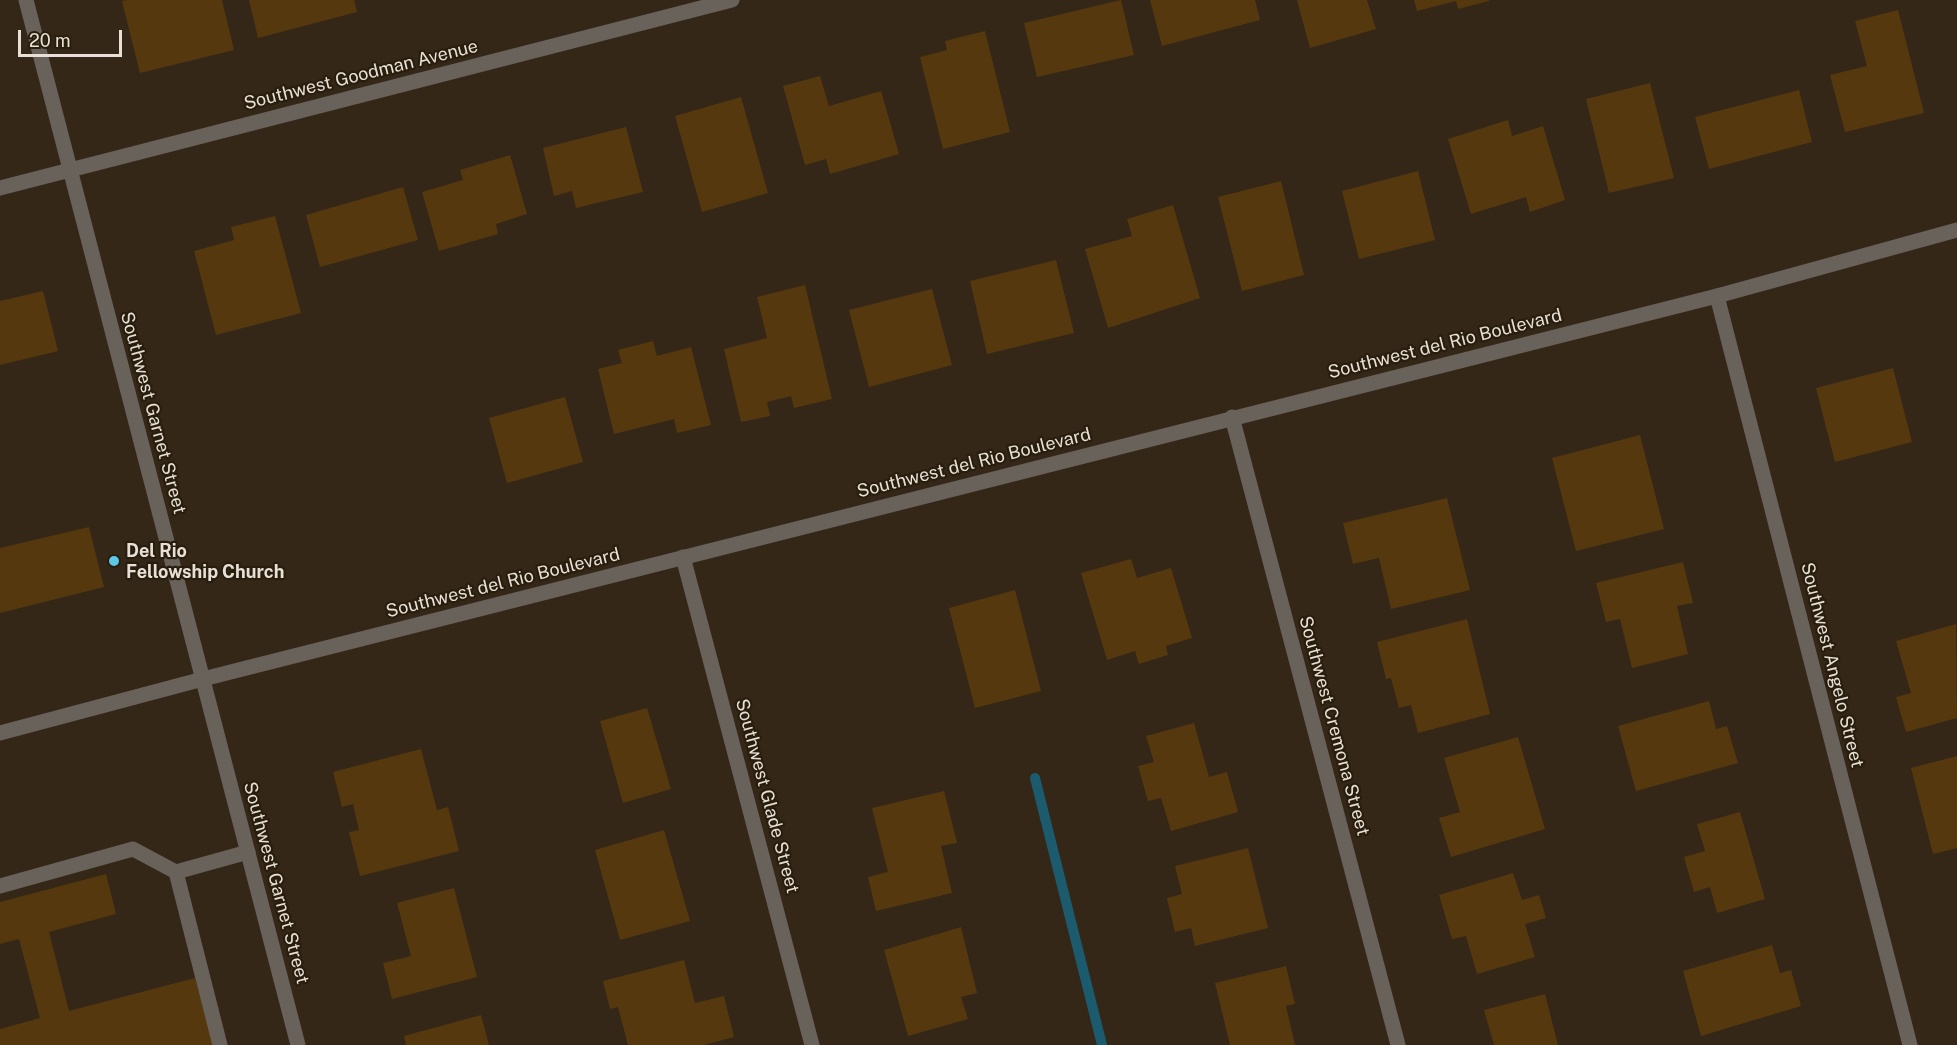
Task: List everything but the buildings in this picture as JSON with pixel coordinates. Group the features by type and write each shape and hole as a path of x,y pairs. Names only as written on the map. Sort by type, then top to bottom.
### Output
{"street":[{"name":"Southwest Garnet Street","path":"26,0 298,1045"},
{"name":"Southwest Goodman Avenue","path":"0,188 732,0"},
{"name":"Southwest del Rio Boulevard","path":"0,733 203,679 1232,417 1717,296 1957,230"},
{"name":"Southwest Angelo Street","path":"1717,296 1910,1045"},
{"name":"Southwest Cremona Street","path":"1232,417 1398,1045"},
{"name":"Southwest Glade Street","path":"684,557 812,1045"},
{"path":"0,885 133,849 176,872 248,852"},
{"path":"176,872 220,1045"}],"waterway":[{"path":"1035,778 1102,1045"}],"place":[{"name":"Del Rio Fellowship Church","path":"114,561"}]}
